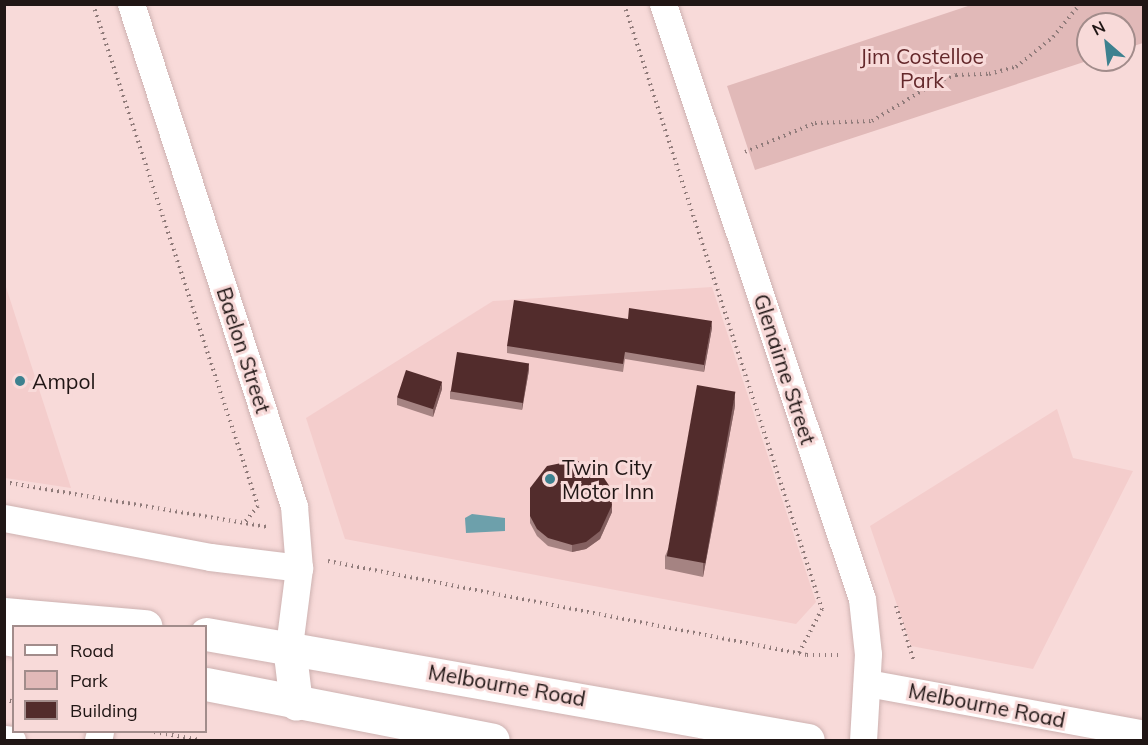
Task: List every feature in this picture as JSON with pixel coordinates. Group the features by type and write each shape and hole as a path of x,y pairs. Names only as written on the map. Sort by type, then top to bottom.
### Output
{"main road":[{"path":"4,614 123,625"},
{"name":"Melbourne Road","path":"207,633 289,646 808,741"},
{"name":"Baelon Street","path":"289,646 296,704"},
{"path":"207,684 296,704 493,741"}],"street":[{"name":"Baelon Street","path":"131,4 285,473 299,557 289,646"},
{"name":"Glenairne Street","path":"663,4 862,599 868,654 863,741"},
{"path":"4,518 210,557 299,557"},
{"name":"Melbourne Road","path":"867,683 1143,734"},
{"path":"4,739 12,741"}],"path":[{"path":"93,4 258,506 243,524"},
{"path":"624,4 822,609 799,653"},
{"path":"745,152 815,123 872,121 938,81 956,75 989,74 1016,67 1053,37 1080,4"},
{"path":"4,482 243,524 262,525 299,557 799,653 868,654 926,664"},
{"path":"159,733 201,741"}],"shaded area":[{"name":"Ampol","path":"5,284 71,488 5,478"},
{"name":"Twin City Motor Inn","path":"712,287 816,602 796,624 345,539 306,418 493,301"},
{"path":"1057,409 1073,458 1133,471 1033,669 911,646 870,526"}],"green space":[{"name":"Jim Costelloe Park","path":"974,4 1143,5 1143,43 1136,45 1136,12 1076,12 1076,65 755,170 727,86"}],"water":[{"path":"472,514 505,518 505,531 466,533 465,518"}],"building":[{"path":"514,300 628,319 629,308 712,321 704,365 625,352 623,364 507,346"},
{"path":"457,352 529,363 523,403 451,392"},
{"path":"406,370 442,382 433,409 397,398"},
{"path":"697,385 735,392 705,563 667,556"},
{"path":"576,460 602,475 610,487 612,505 600,531 586,542 572,545 548,538 537,529 530,516 530,488 547,466"}],"place":[{"name":"Ampol","path":"20,381"},
{"name":"Twin City Motor Inn","path":"550,479"}]}
